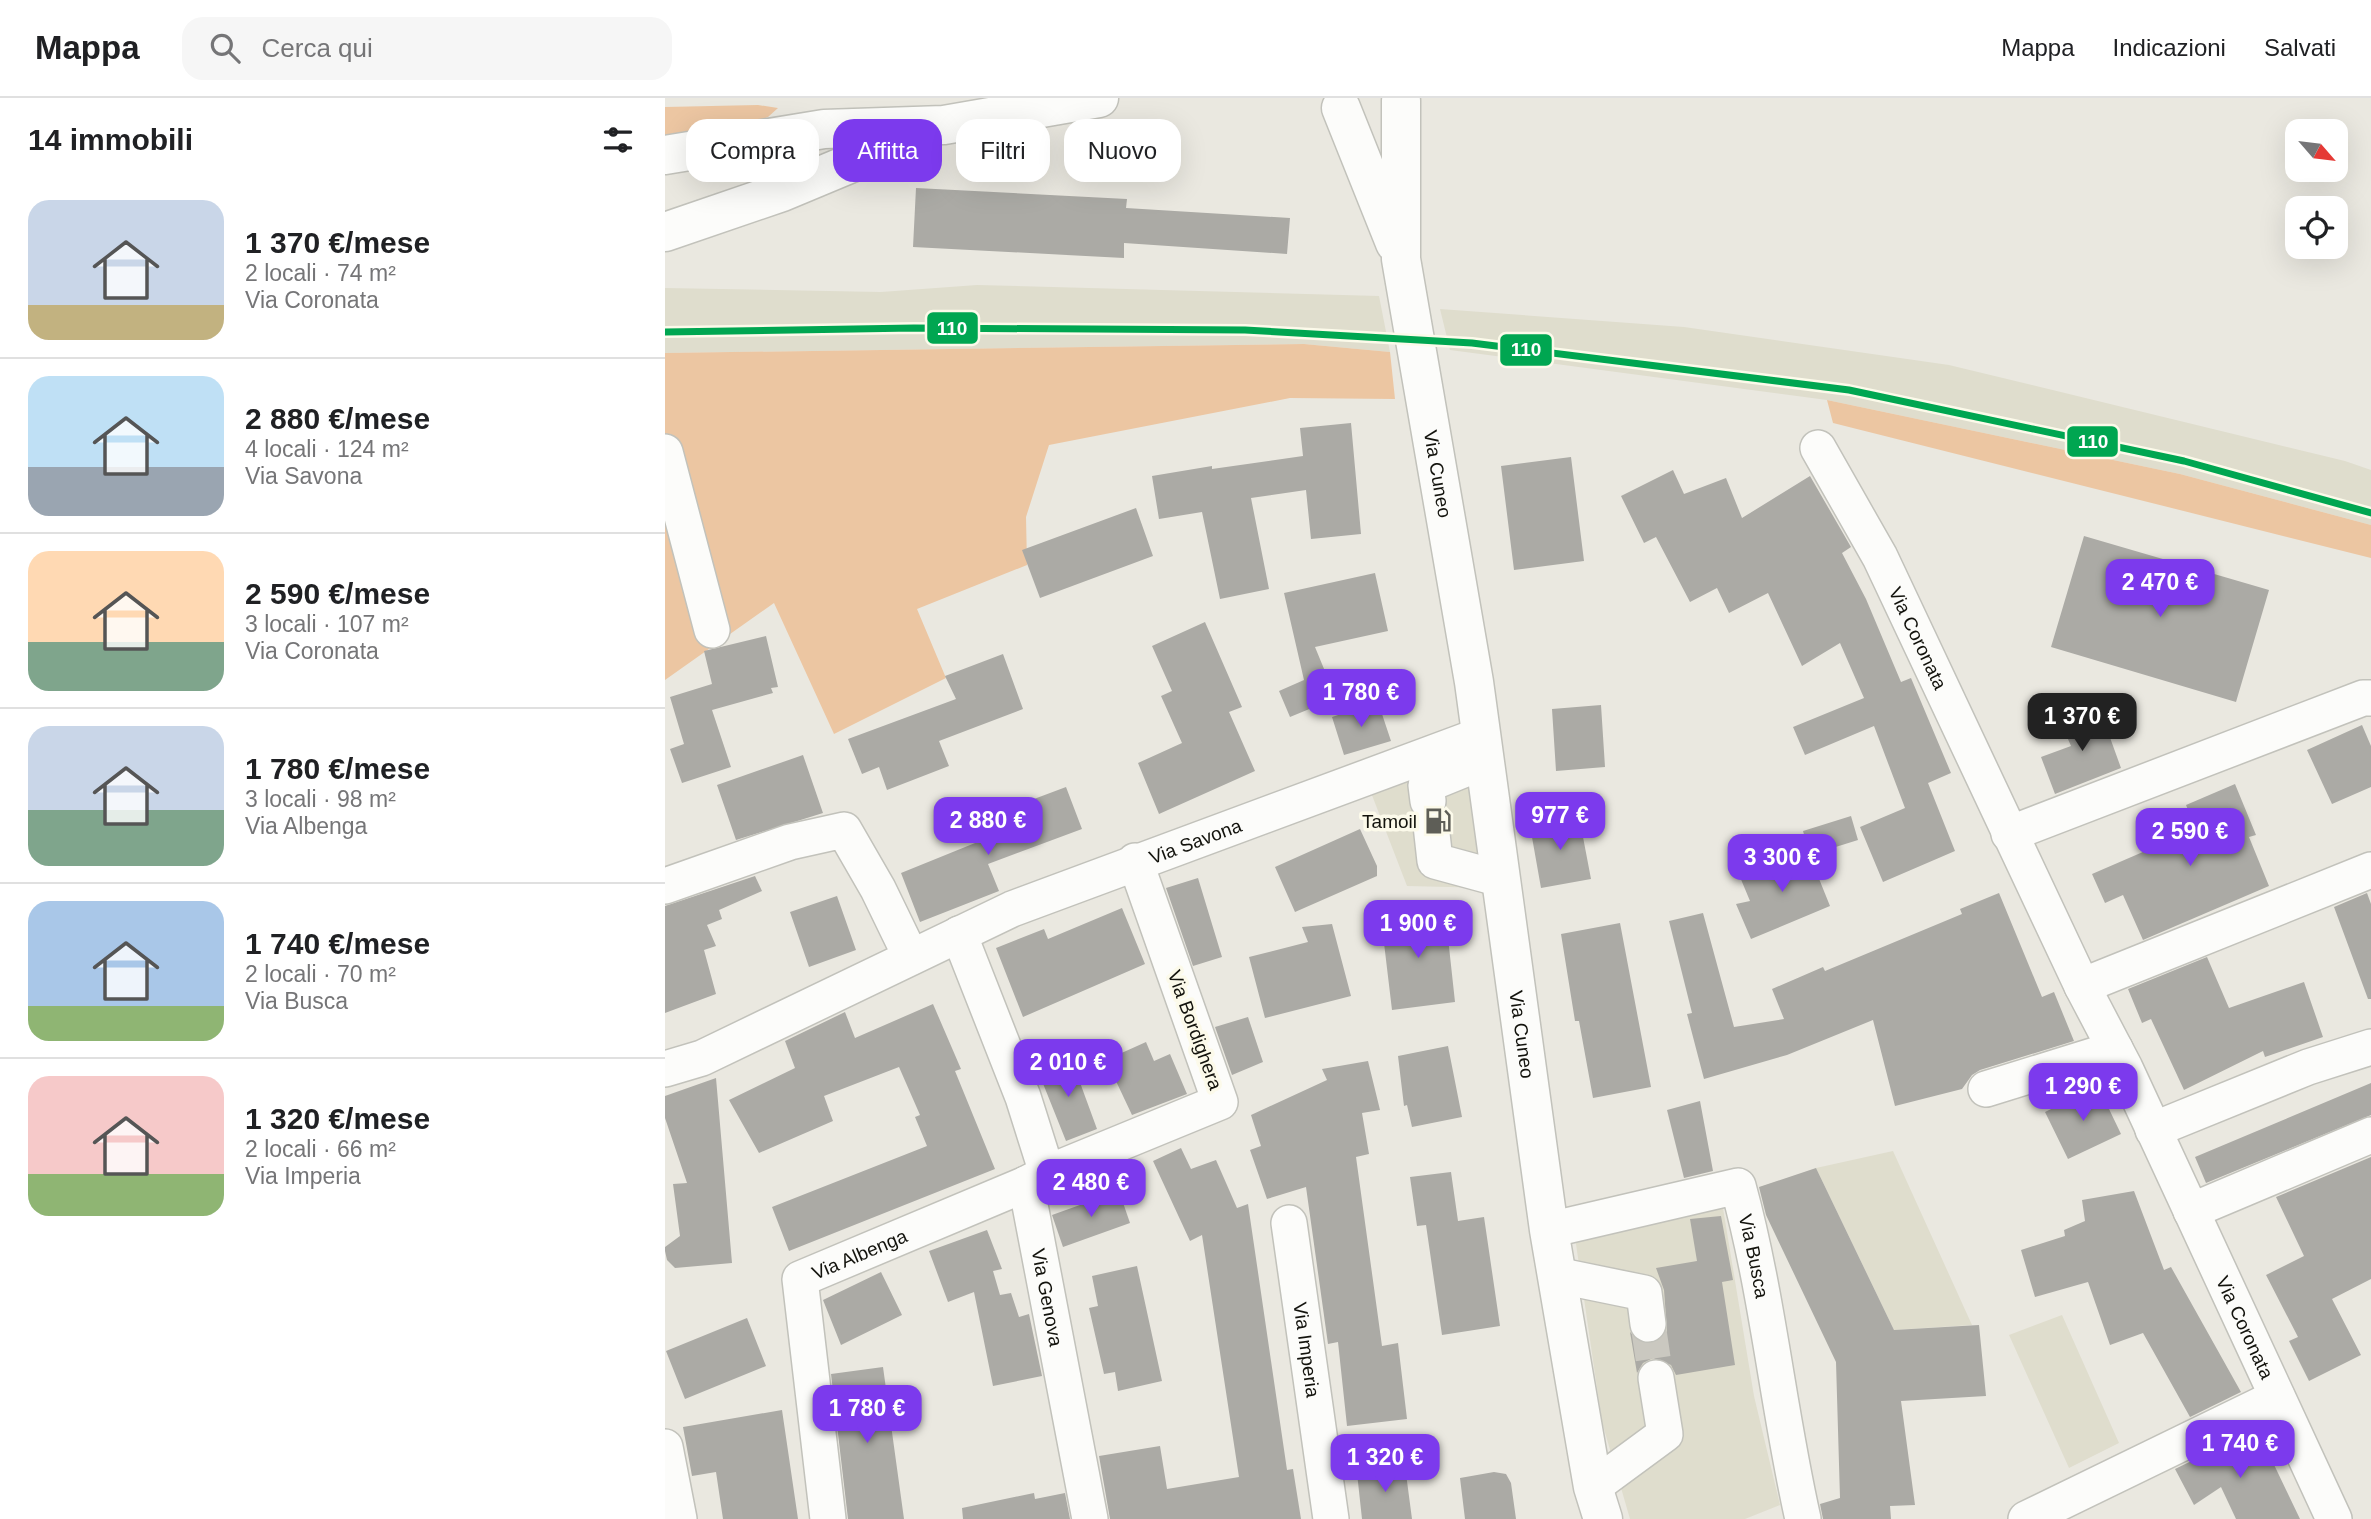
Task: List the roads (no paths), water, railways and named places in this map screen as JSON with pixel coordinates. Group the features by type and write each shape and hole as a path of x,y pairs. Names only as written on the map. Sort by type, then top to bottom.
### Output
{"main road":[{"path":"824,129 900,98"},
{"path":"665,155 824,129 944,125 1099,98"},
{"path":"1328,101 1362,111 1383,109 1403,99 1401,260"},
{"path":"1328,101 1401,260"},
{"path":"665,232 782,192 944,125"},
{"name":"Via Cuneo","path":"1401,260 1483,748 1556,1275 1598,1503"}],"street":[{"name":"Via Coronata","path":"1818,448 1880,558 2009,834 2115,1049 2334,1519"},
{"path":"665,452 712,630"},
{"path":"2009,834 2363,698 2371,698"},
{"path":"1483,748 1426,785 1435,861 1501,879"},
{"name":"Via Savona","path":"665,1069 702,1058 1012,909 1135,862 1483,748"},
{"path":"665,886 790,842 843,830 911,957"},
{"name":"Via Bordighera","path":"1037,1179 1220,1102 1135,862"},
{"path":"2082,986 2371,870"},
{"name":"Via Genova","path":"960,934 1023,1097 1090,1519"},
{"path":"2153,1130 2308,1067 2371,1047"},
{"path":"1986,1089 2115,1049"},
{"path":"2191,1212 2371,1135"},
{"name":"Via Albenga","path":"828,1519 800,1279 1037,1179"},
{"name":"Via Busca","path":"1549,1230 1738,1186 1751,1233 1786,1444 1803,1519"},
{"name":"Via Imperia","path":"1289,1223 1331,1519"},
{"path":"1556,1275 1644,1293 1648,1324"},
{"path":"1598,1503 1665,1434 1657,1378"},
{"path":"2026,1519 2277,1397"},
{"path":"665,1447 679,1519"}],"tunnel":[{"path":"1648,1324 1656,1378"}],"place":[{"name":"Tamoil","path":"1438,821"}]}
